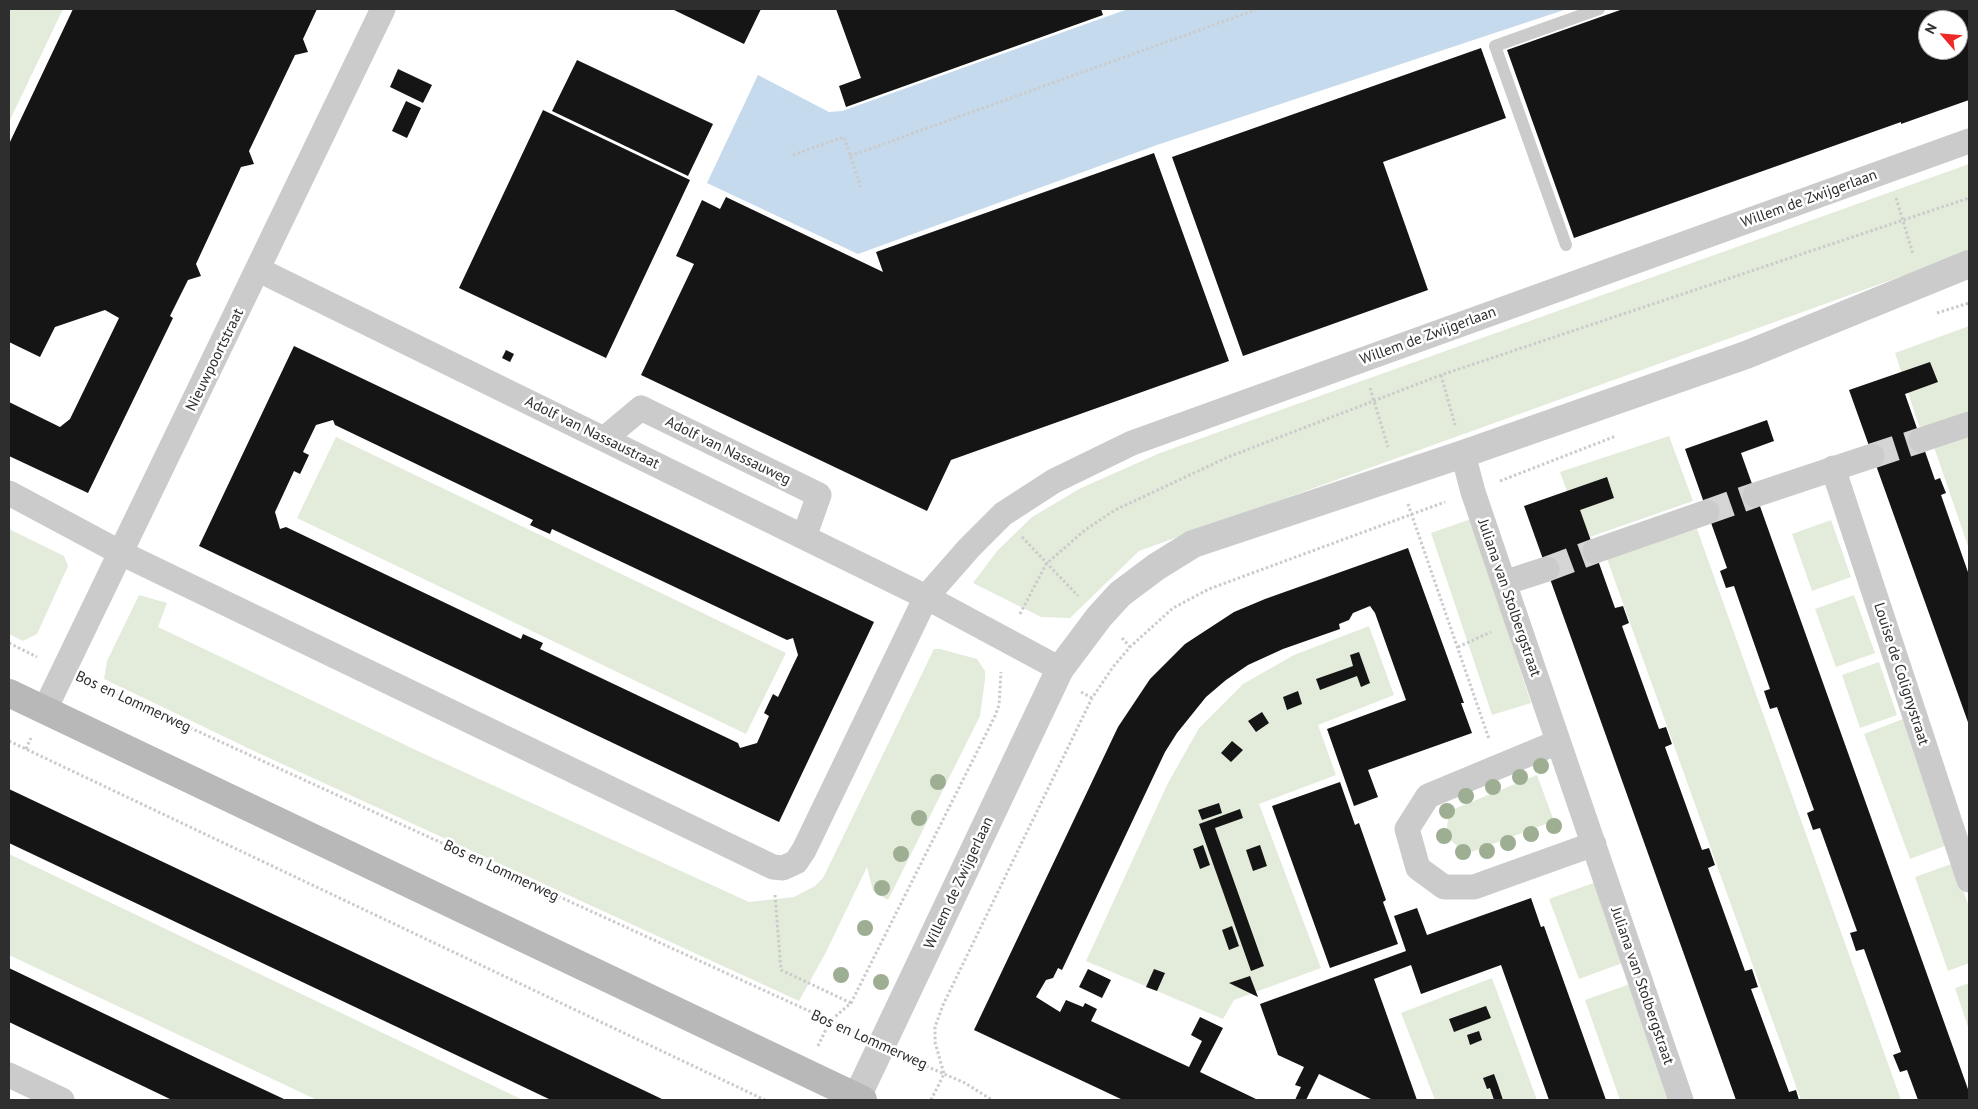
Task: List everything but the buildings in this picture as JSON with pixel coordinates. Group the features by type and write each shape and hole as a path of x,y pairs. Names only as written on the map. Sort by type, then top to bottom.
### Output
{"main road":[{"path":"9,693 860,1099"}],"street":[{"name":"Nieuwpoortstraat","path":"45,709 383,9"},
{"name":"Willem de Zwijgerlaan","path":"773,867 783,868 796,862 804,850 926,597 968,548 1003,514 1054,481 1132,443 1969,141"},
{"name":"Willem de Zwijgerlaan","path":"860,1099 882,1045 1060,669 1099,617 1120,594 1156,567 1193,544 1463,454 1746,355 1969,264"},
{"name":"Adolf van Nassaustraat","path":"258,270 926,597"},
{"name":"Adolf van Nassauweg","path":"604,439 641,408 819,495 804,537"},
{"path":"1921,440 1969,424"},
{"name":"Juliana van Stolbergstraat","path":"1463,454 1473,492 1681,1100"},
{"path":"1755,496 1872,456"},
{"name":"Louise de Colignystraat","path":"1834,468 1969,880"},
{"path":"9,493 121,554 773,867"},
{"path":"1595,551 1707,512"},
{"path":"1504,583 1547,569"},
{"path":"926,597 1060,669"},
{"path":"1558,742 1428,796 1407,829 1418,868 1444,886 1474,887 1594,844"},
{"path":"9,1075 62,1100"}],"lane":[{"path":"1566,245 1496,46 1599,9"}],"path":[{"path":"850,156 1258,9"},
{"path":"793,155 844,138 861,187"},
{"path":"1887,171 1932,315 1969,303"},
{"path":"1360,361 1396,476 1412,514 1498,766"},
{"path":"1441,375 1463,454"},
{"path":"931,1100 944,1074 935,1042 935,1027 943,1005 1092,698 1113,667 1130,647 1173,608 1209,589 1473,492 1621,434"},
{"path":"1003,514 1046,564 1130,647"},
{"path":"1458,647 1517,620"},
{"name":"Bos en Lommerweg","path":"9,643 882,1045 944,1074 992,1100"},
{"path":"9,741 765,1100"},
{"path":"773,867 781,970 851,1003 830,1021"}],"green space":[{"path":"9,9 63,9 9,122"},
{"path":"1969,164 1969,252 1139,551 1070,618 1041,617 973,583 997,551 1032,517 1081,488 1160,453"},
{"path":"1969,326 1969,423 1923,438 1895,353"},
{"path":"1969,435 1969,549 1934,447"},
{"path":"1669,436 1693,501 1584,539 1560,472"},
{"path":"336,437 786,653 746,734 297,518"},
{"path":"1471,519 1531,703 1492,715 1431,533"},
{"path":"1831,520 1851,577 1812,591 1792,534"},
{"path":"9,529 64,556 68,566 37,634 23,641 9,634"},
{"path":"1697,529 1901,1100 1801,1100 1606,556"},
{"path":"139,595 167,603 158,627 420,752 749,902 794,897 815,886 823,878 934,649 977,659 985,671 985,680 980,716 888,900 873,891 867,867 825,954 799,1001 254,751 104,679 107,661"},
{"path":"1854,595 1875,653 1836,667 1815,609"},
{"path":"1369,626 1394,695 1318,725 1336,775 1259,804 1321,968 1234,1000 1223,1019 1086,961 1168,783 1199,728 1243,684 1294,655"},
{"path":"1879,662 1897,715 1860,728 1842,675"},
{"path":"1903,719 1950,844 1910,859 1864,734"},
{"path":"1537,775 1554,821 1466,854 1446,836 1449,811"},
{"path":"9,854 523,1100 317,1100 9,955"},
{"path":"1954,863 1969,907 1969,963 1948,971 1915,877"},
{"path":"1596,882 1625,962 1579,979 1549,899"},
{"path":"1492,978 1537,1100 1435,1100 1401,1013"},
{"path":"1969,983 1969,1030 1955,988"},
{"path":"1630,984 1671,1100 1620,1100 1585,1000"}],"water":[{"path":"1128,9 1567,9 1157,145 858,254 707,183 758,75 829,112 842,111"}],"tunnel":[{"path":"1872,456 1921,440"},
{"path":"1707,512 1755,495"},
{"path":"1547,569 1595,551"}]}
